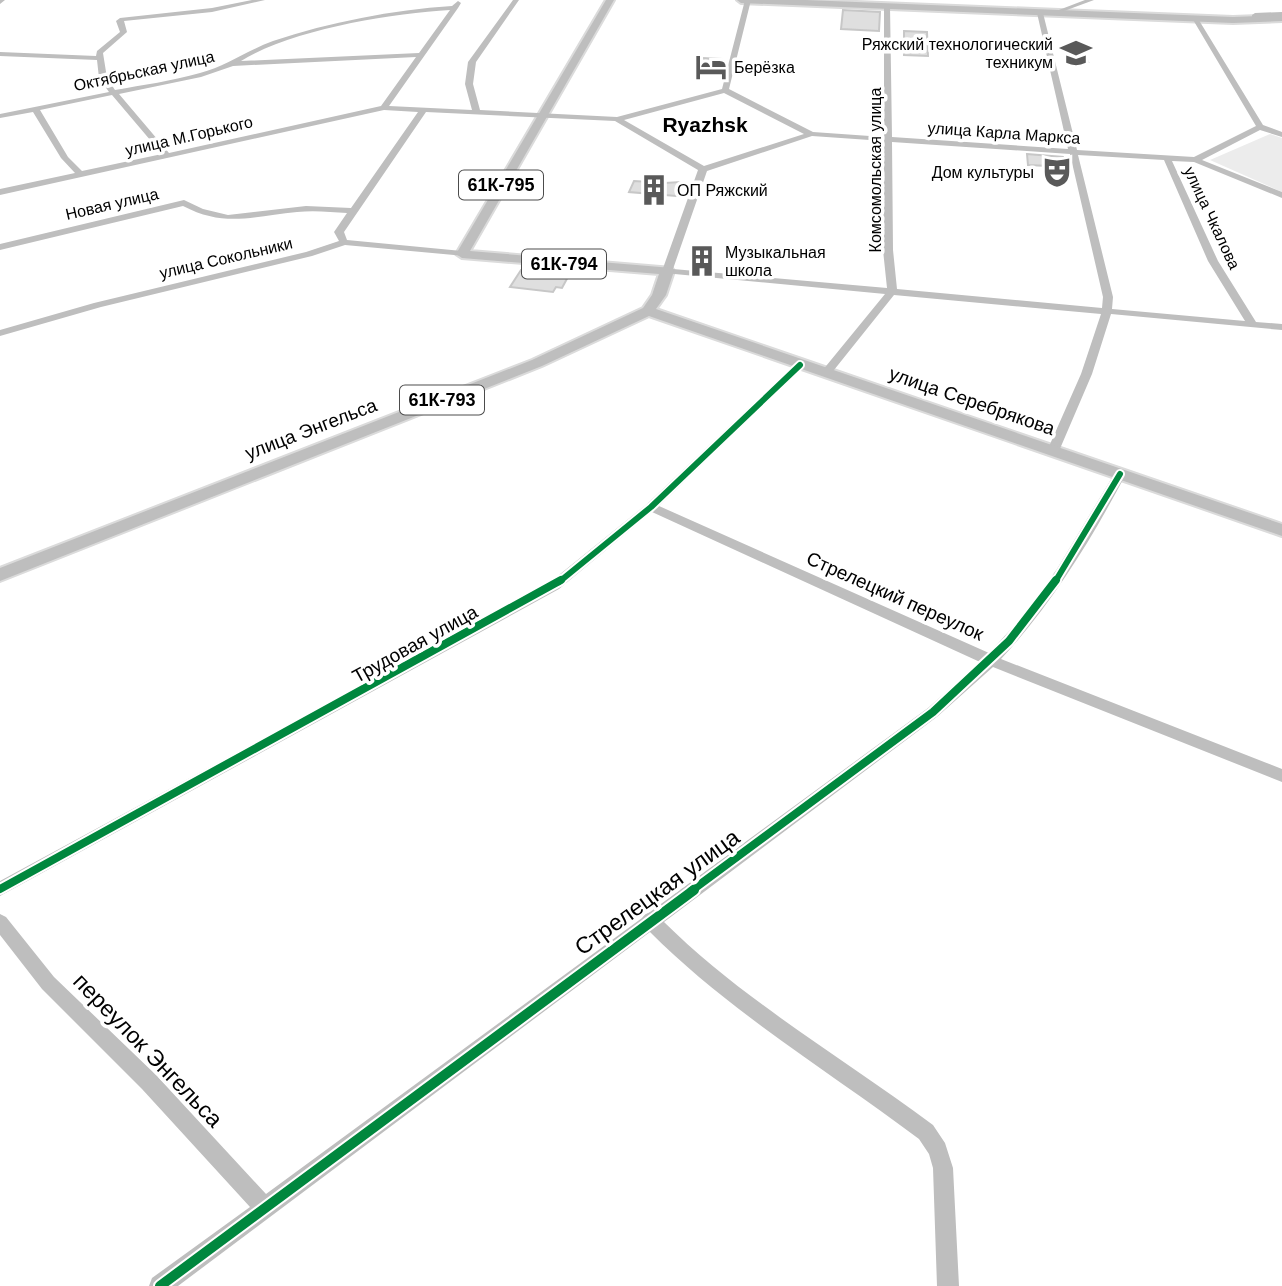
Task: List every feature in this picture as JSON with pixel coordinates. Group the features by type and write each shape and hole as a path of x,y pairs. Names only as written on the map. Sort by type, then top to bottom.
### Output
{"main road":[{"name":"61К-795","path":"461,254 610,0"},
{"path":"741,0 1040,13 1282,19"},
{"name":"61К-794","path":"461,254 667,271"},
{"path":"648,311 659,295 667,271"},
{"name":"улица Серебрякова","path":"648,311 1282,530"},
{"name":"улица Энгельса","path":"0,575 537,363 648,311"}],"street":[{"path":"167,155 103,78 98,58 100,50 124,32 119,21 121,19 212,10 262,0"},
{"path":"384,108 460,0"},
{"path":"475,111 469,84 472,62 516,0"},
{"path":"725,90 748,0"},
{"path":"1054,13 1091,0"},
{"name":"Комсомольская улица","path":"887,6 888,250 892,291"},
{"path":"232,64 253,51 313,33 407,12 455,8"},
{"path":"1040,13 1108,297 1108,311 1053,451"},
{"path":"1195,18 1260,127 1282,135"},
{"path":"0,54 98,58"},
{"name":"Октябрьская улица","path":"0,116 201,75 232,64 419,55"},
{"path":"344,242 339,232 424,109 617,119 725,90 811,134"},
{"name":"улица М.Горького","path":"0,192 384,108 424,109"},
{"path":"35,109 65,158 79,174"},
{"path":"617,119 703,169 811,134"},
{"path":"1195,160 1260,127"},
{"name":"улица Карла Маркса","path":"811,134 1195,160"},
{"name":"улица Чкалова","path":"1167,158 1213,261 1253,325"},
{"path":"1195,160 1282,195"},
{"path":"703,169 667,271 1282,327"},
{"name":"Новая улица","path":"0,247 184,203 202,215 228,219 300,208 353,211"},
{"name":"улица Сокольники","path":"0,333 98,305 309,254 344,242 461,254"},
{"path":"826,373 892,291"},
{"name":"Трудовая улица","path":"0,889 554,586 651,507 800,365"},
{"name":"Стрелецкая улица","path":"160,1286 933,712 990,660 1021,625 1094,524 1120,474"},
{"name":"Стрелецкий переулок","path":"651,507 990,660 1282,776"},
{"path":"650,920 705,974 755,1014 926,1132 938,1150 943,1168 948,1286"},
{"name":"переулок Энгельса","path":"0,922 48,983 149,1082 265,1208"}],"shaded area":[{"path":"1270,134 1282,138 1282,192 1210,160"}],"building":[{"path":"843,10 880,12 879,31 841,29"},
{"path":"904,31 927,32 928,56 904,55"},
{"name":"Ряжский технологический техникум","path":"1065,45 1082,46 1088,62 1070,61"},
{"path":"702,58 721,59 717,72 699,69"},
{"name":"Дом культуры","path":"1027,154 1063,157 1066,180 1049,178 1048,166 1028,165"},
{"name":"ОП Ряжский","path":"634,181 680,182 676,196 629,192"},
{"path":"521,270 569,275 562,288 556,287 553,292 510,287"}],"cycle path":[{"path":"0,889 554,586 651,507 800,365"},
{"path":"160,1286 933,712 990,661 1027,619 1078,548 1120,474"}],"place":[{"name":"Ряжский технологический техникум","path":"1076,53"},
{"name":"Берёзка","path":"711,67"},
{"name":"Дом культуры","path":"1057,172"},
{"name":"ОП Ряжский","path":"654,190"},
{"name":"Музыкальная школа","path":"702,261"}],"district":[{"name":"Ryazhsk","path":"705,124"}]}
